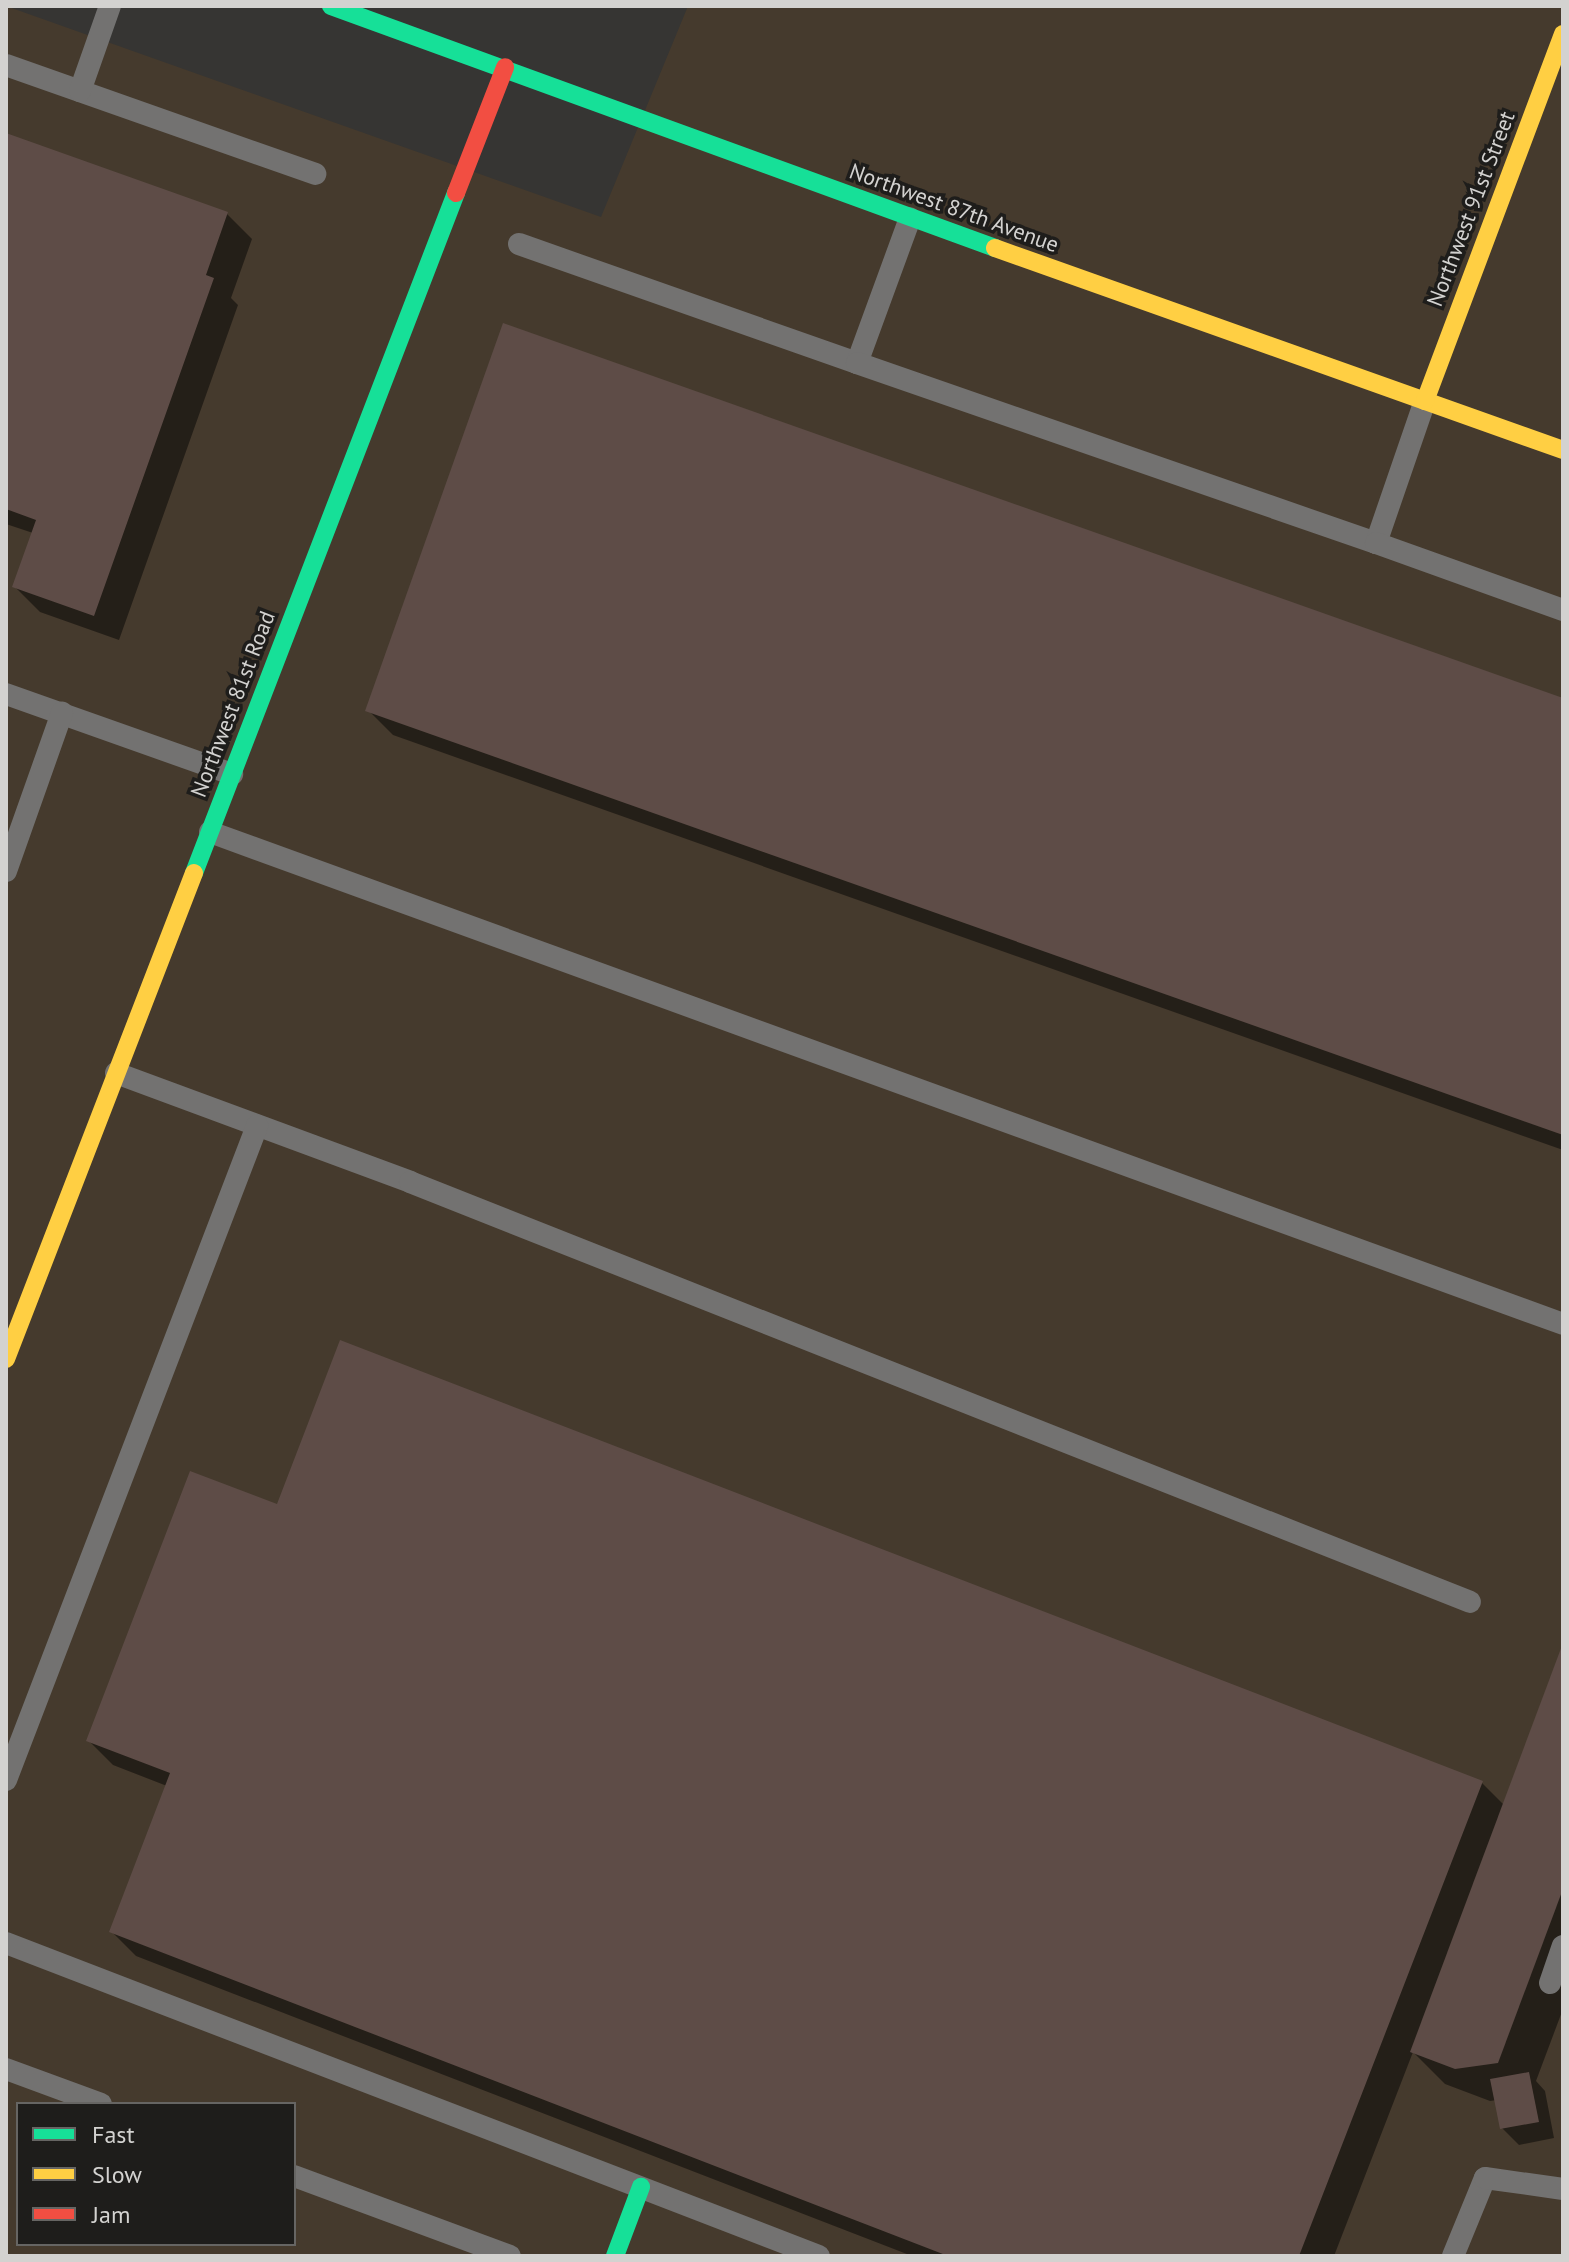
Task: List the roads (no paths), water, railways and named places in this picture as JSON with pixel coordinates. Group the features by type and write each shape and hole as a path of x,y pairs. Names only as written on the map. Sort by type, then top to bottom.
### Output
{"street":[{"name":"Northwest 87th Avenue","path":"331,6 505,67 910,218 1563,450"},
{"name":"Northwest 91st Street","path":"1425,401 1563,34"},
{"name":"Northwest 81st Road","path":"6,1359 505,67"},
{"path":"615,2256 641,2187"}],"lane":[{"path":"80,91 110,6"},
{"path":"6,65 315,174"},
{"path":"857,363 910,218"},
{"path":"519,244 1563,610"},
{"path":"1376,543 1425,401"},
{"path":"6,694 232,774"},
{"path":"6,871 62,713"},
{"path":"210,832 1563,1324"},
{"path":"116,1073 410,1182 1470,1602"},
{"path":"6,1780 257,1126"},
{"path":"6,1943 819,2256"},
{"path":"1550,1983 1563,1946"},
{"path":"6,2069 96,2102"},
{"path":"296,2177 510,2256"},
{"path":"1453,2256 1485,2178 1563,2189"}]}
